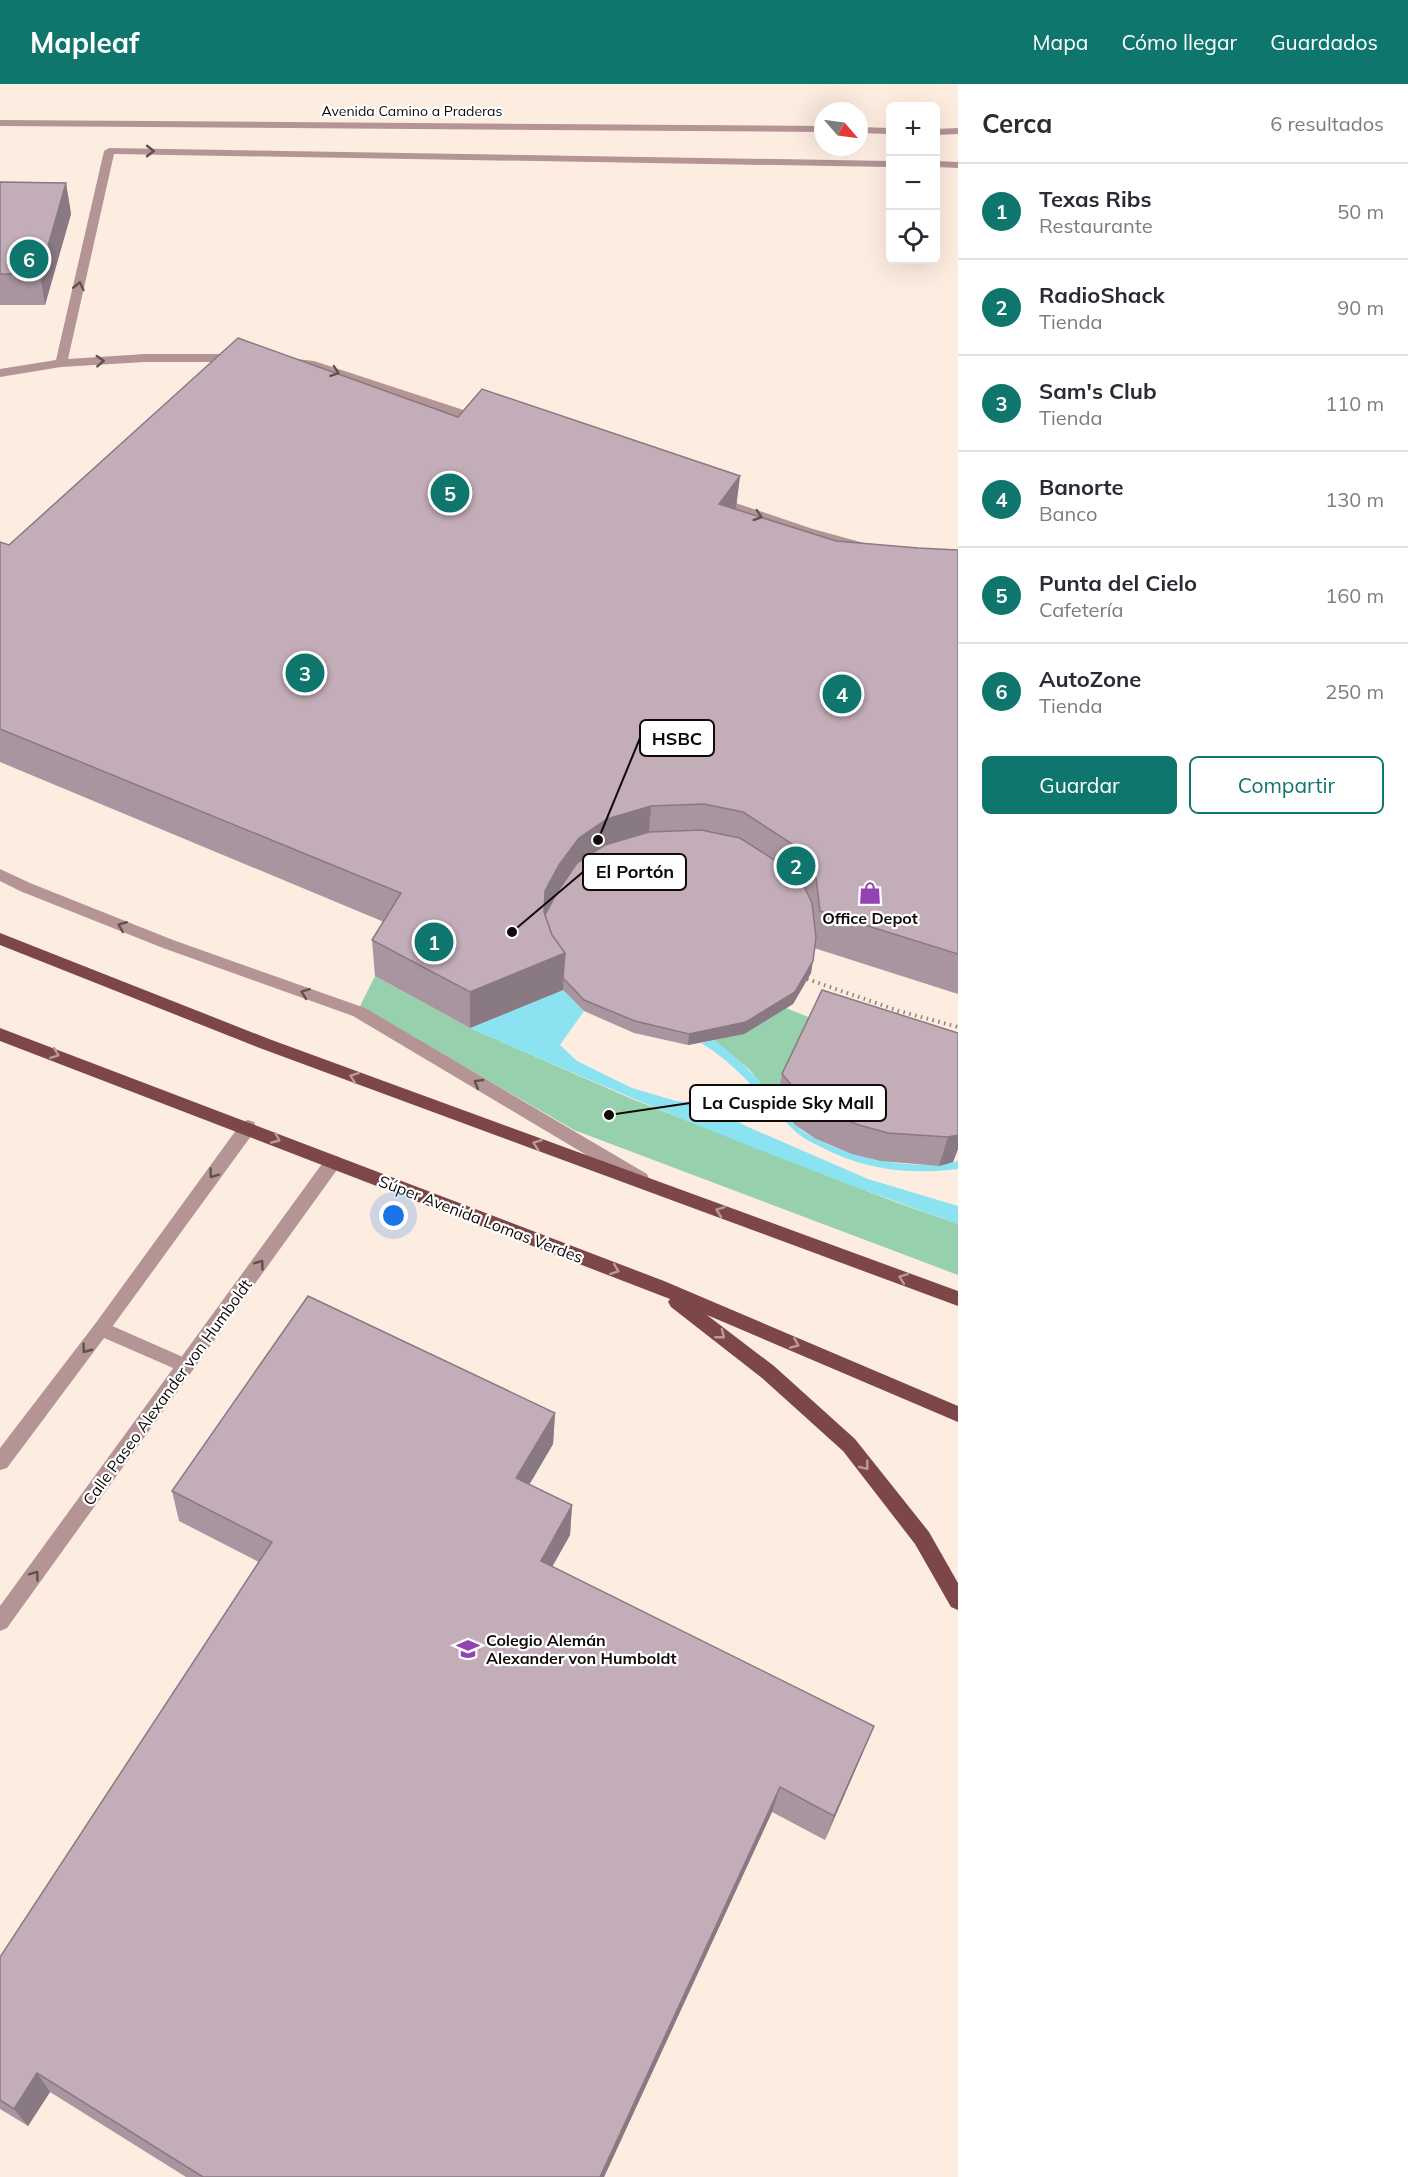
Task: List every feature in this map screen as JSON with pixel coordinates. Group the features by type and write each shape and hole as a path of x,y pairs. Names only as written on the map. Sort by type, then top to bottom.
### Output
{"main road":[{"path":"0,939 263,1043 958,1299"},
{"name":"Súper Avenida Lomas Verdes","path":"0,1034 248,1127 333,1162 658,1286 958,1414"},
{"path":"658,1286 768,1372 849,1445 922,1538 958,1601"}],"street":[{"name":"Avenida Camino a Praderas","path":"0,123 814,129"},
{"path":"868,130 886,131"},
{"path":"940,132 958,131"},
{"path":"61,363 109,151 886,164"},
{"path":"940,164 958,165"},
{"path":"0,373 61,363 145,358 252,359"},
{"path":"275,361 310,363 491,424"},
{"path":"700,495 826,538 868,548"},
{"path":"0,874 25,888 168,944 359,1012 655,1187"},
{"path":"0,1462 101,1329 248,1127"},
{"name":"Calle Paseo Alexander von Humboldt","path":"0,1622 333,1162"},
{"path":"101,1329 186,1366"}],"path":[{"path":"807,979 958,1028"},
{"path":"911,1026 916,1016"}],"green space":[{"path":"375,976 470,1028 632,1099 895,1202 958,1224 958,1275 574,1130 360,1006"},
{"path":"786,1008 816,1020 776,1103 750,1070 714,1040 744,1033"}],"water":[{"path":"563,990 584,1011 560,1045 577,1061 632,1088 676,1101 701,1103 748,1127 868,1179 958,1206 958,1224 712,1131 470,1028"},
{"path":"714,1040 755,1076 796,1126 811,1136 851,1153 874,1159 919,1165 958,1161 958,1169 905,1171 871,1166 837,1155 809,1141 797,1133 728,1063 701,1043"}],"building":[{"path":"0,182 66,183 40,274 0,274"},
{"path":"238,338 458,417 482,389 740,476 719,504 836,541 958,550 958,954 820,911 816,878 803,851 743,812 704,804 651,806 607,819 579,838 559,865 545,891 544,912 552,935 565,953 470,992 372,940 401,893 0,729 0,542 9,545"},
{"path":"701,830 740,838 799,876 812,903 816,937 813,961 795,992 746,1022 689,1034 635,1021 584,1000 563,978 565,953 552,935 545,915 577,863 605,845 649,832"},
{"path":"822,990 958,1033 958,1135 948,1137 888,1133 859,1125 822,1110 801,1096 782,1074"},
{"name":"Colegio Alemán Alexander von Humboldt","path":"308,1296 555,1413 516,1478 572,1505 541,1561 874,1726 834,1816 780,1787 600,2177 203,2177 37,2073 14,2109 0,2100 0,1957 272,1542 172,1491"}],"place":[{"name":"AutoZone","path":"29,259"},
{"name":"Punta del Cielo","path":"450,493"},
{"name":"Sam's Club","path":"305,673"},
{"name":"Banorte","path":"842,694"},
{"name":"HSBC","path":"598,840"},
{"name":"RadioShack","path":"796,866"},
{"name":"Office Depot","path":"870,893"},
{"name":"El Portón","path":"512,932"},
{"name":"Texas Ribs","path":"434,942"},
{"name":"La Cuspide Sky Mall","path":"609,1115"},
{"name":"Colegio Alemán Alexander von Humboldt","path":"468,1649"}]}
